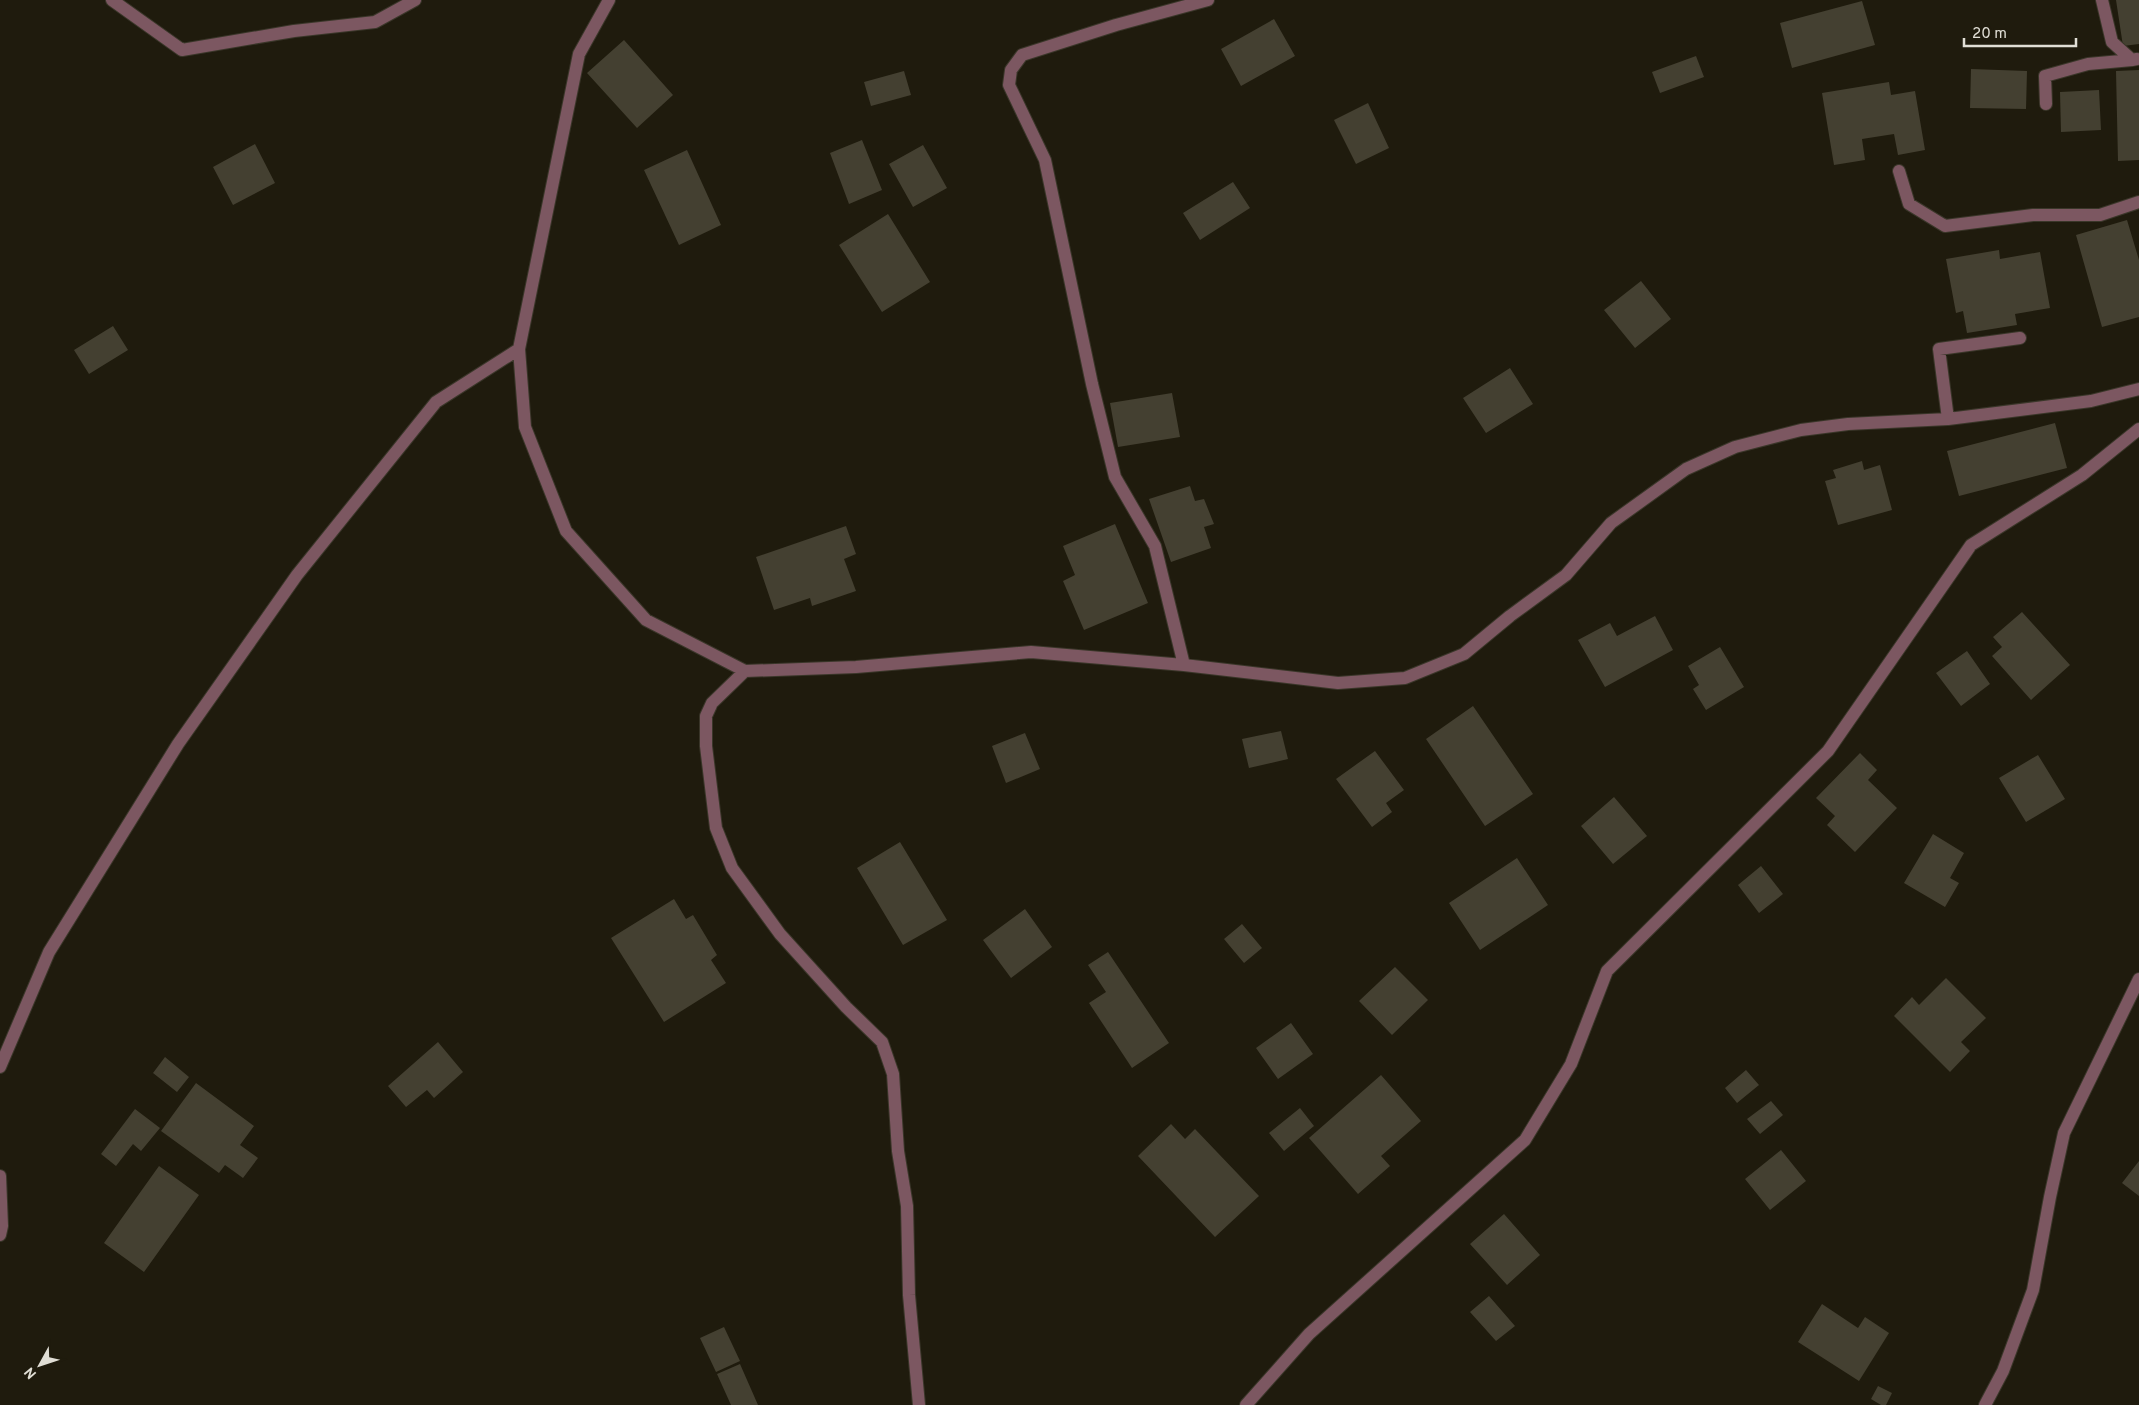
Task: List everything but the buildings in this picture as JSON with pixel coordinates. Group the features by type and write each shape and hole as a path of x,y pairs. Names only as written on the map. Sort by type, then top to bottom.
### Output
{"street":[{"path":"112,0 182,50 294,31 375,22 415,0"},
{"path":"609,0 578,54 519,349 525,427 566,530 646,620 745,672 856,667 1031,652 1184,665 1338,684 1406,678 1464,654 1510,616 1566,576 1612,523 1686,469 1735,447 1801,430 1848,424 1948,419 2091,401 2139,389"},
{"path":"1184,665 1155,546 1115,477 1092,384 1045,160 1009,85 1011,70 1022,56 1116,25 1208,0"},
{"path":"2102,0 2112,42 2135,59"},
{"path":"2046,104 2045,76 2088,64 2135,59"},
{"path":"1899,171 1909,204 1946,226 2033,215 2100,215 2139,202"},
{"path":"1948,419 1940,349 2020,338"},
{"path":"0,1067 49,952 178,744 297,575 436,402 519,349"},
{"path":"1246,1405 1309,1334 1524,1140 1571,1064 1607,971 1828,751 1971,545 2082,475 2139,429"},
{"path":"745,672 712,703 706,716 706,746 716,828 732,868 780,934 846,1007 882,1042 893,1074 898,1151 907,1206 908,1295 919,1405"},
{"path":"1985,1405 2003,1371 2034,1290 2050,1197 2064,1133 2139,979"},
{"path":"0,1176 2,1226 0,1235"}]}
